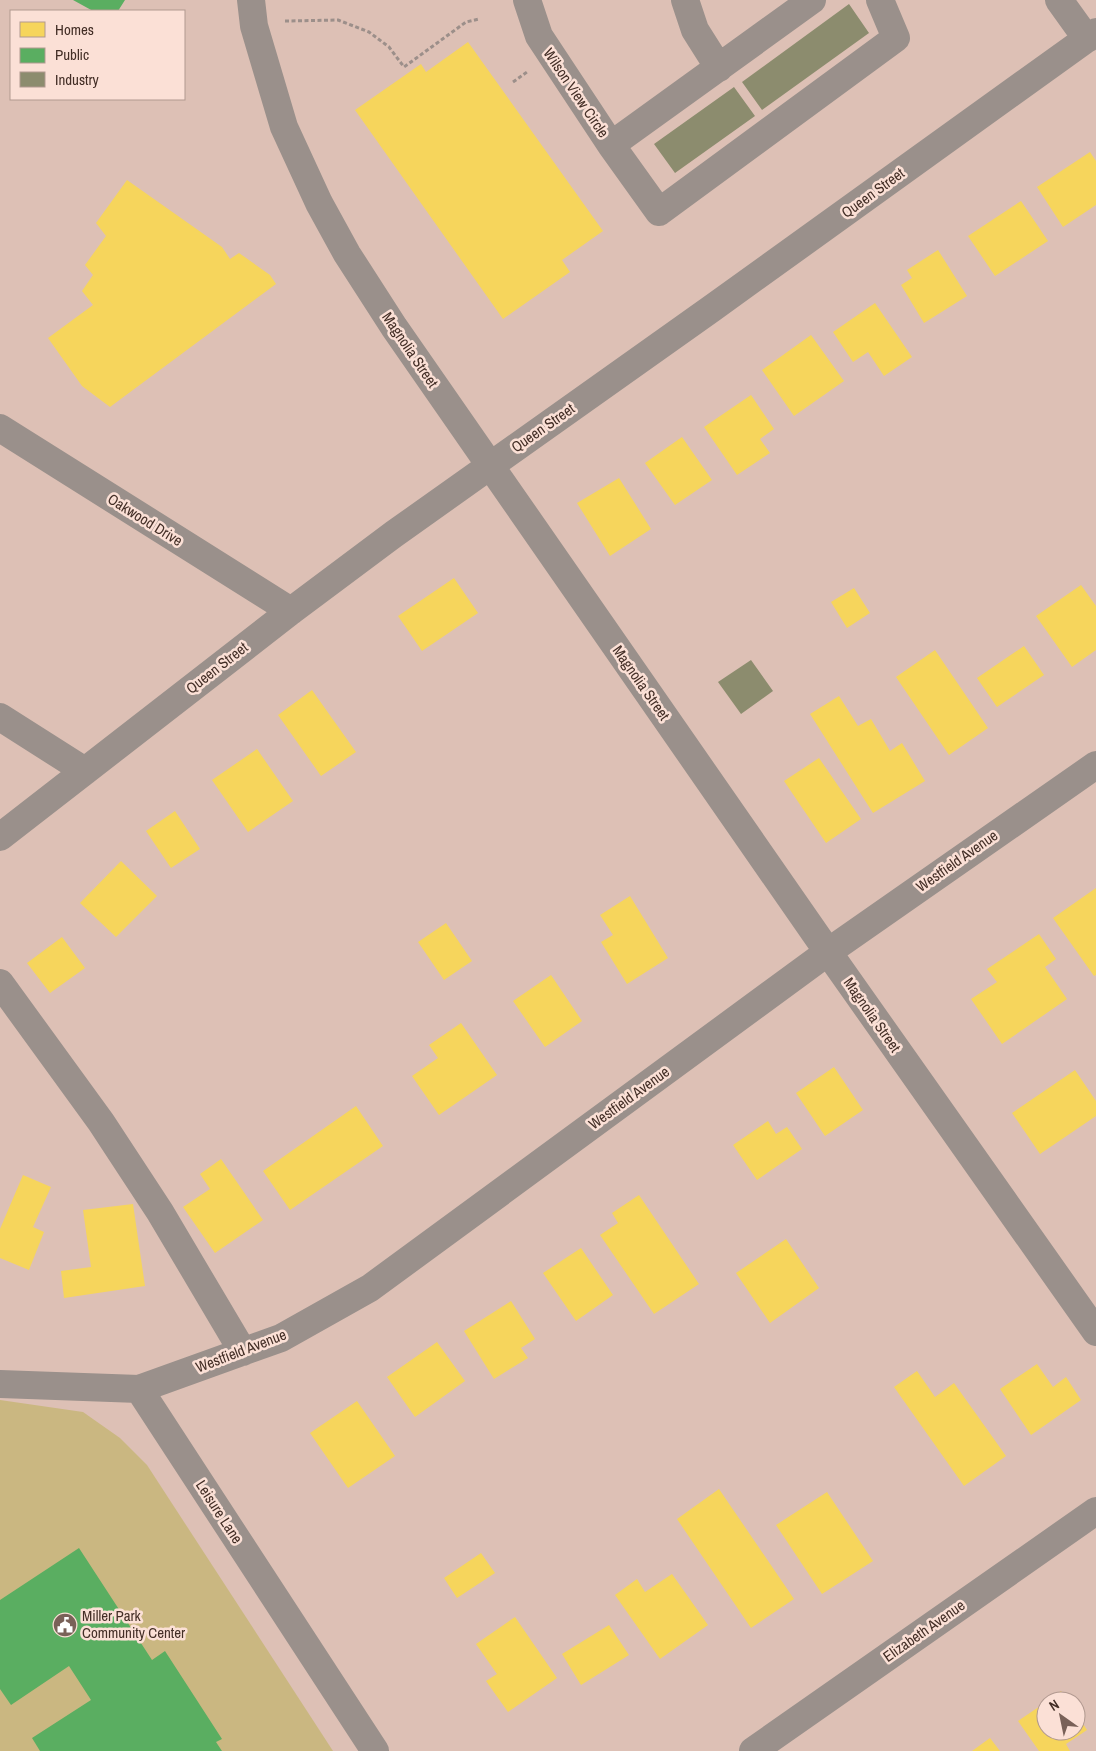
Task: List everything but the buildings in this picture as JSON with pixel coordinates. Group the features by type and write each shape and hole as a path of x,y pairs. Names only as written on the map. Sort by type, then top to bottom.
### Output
{"street":[{"name":"Magnolia Street","path":"251,0 254,26 284,126 319,203 346,254 394,328 828,952 1096,1332"},
{"name":"Wilson View Circle","path":"527,0 539,36 611,145 812,0"},
{"path":"685,0 695,30 719,68"},
{"path":"611,145 659,212 896,38 880,0"},
{"path":"1059,0 1091,35"},
{"name":"Queen Street","path":"0,837 291,611 394,534 1091,35"},
{"name":"Oakwood Drive","path":"0,428 291,611"},
{"path":"0,717 85,771"},
{"name":"Westfield Avenue","path":"139,1389 281,1338 370,1288 828,952 1096,765"},
{"path":"0,983 106,1130 160,1212 243,1352"},
{"path":"0,1384 139,1389"},
{"name":"Leisure Lane","path":"139,1389 375,1751"},
{"name":"Elizabeth Avenue","path":"753,1751 1096,1511"}],"path":[{"path":"284,22 338,20 370,32 389,47 404,67 466,22 479,19"}],"shaded area":[{"path":"0,1400 83,1412 120,1438 147,1465 333,1751 0,1751"}],"place":[{"name":"Miller Park Community Center","path":"65,1625"}]}
